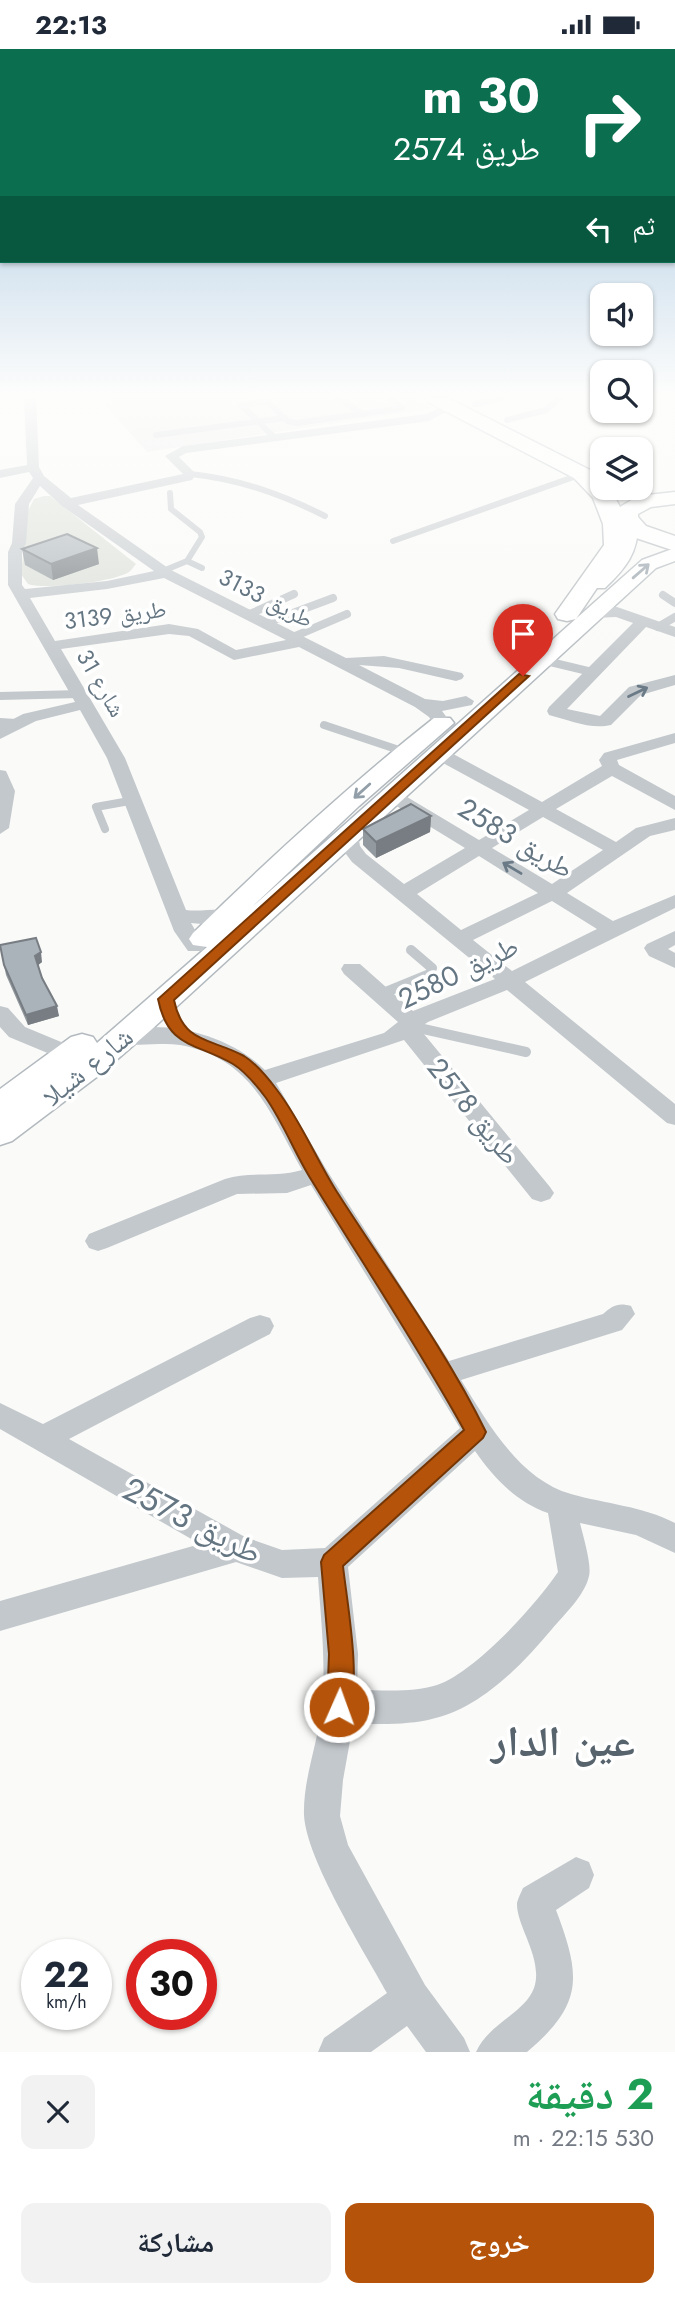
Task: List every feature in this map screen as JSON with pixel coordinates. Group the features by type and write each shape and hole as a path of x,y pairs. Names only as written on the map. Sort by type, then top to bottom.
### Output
{"main road":[{"path":"629,517 646,501 675,496"},
{"path":"567,614 575,598 615,545 616,535 607,500"},
{"path":"623,500 629,517 652,538 675,544"},
{"name":"شارع شيلا","path":"0,1106 70,1054 195,947 405,752 567,614 625,558 628,550 629,517"},
{"name":"شارع شيلا","path":"0,1133 124,1037 320,861 355,846 391,795 542,660 606,609 649,564 675,554"}],"street":[{"path":"24,491 16,505 19,543 7,552 12,588 107,585 165,572"},
{"name":"طريق 3133","path":"55,491 119,542 165,572 421,703 435,713 442,723"},
{"path":"67,503 124,491"},
{"name":"شارع 31","path":"12,588 52,646 116,758 135,800 184,931 195,947"},
{"path":"606,609 675,632"},
{"path":"651,624 592,672 556,708 556,712 593,721 605,721 635,691 675,680"},
{"name":"طريق 3139","path":"52,646 169,629 192,632 234,655 297,640"},
{"path":"345,664 353,660 375,660 456,676"},
{"path":"0,734 8,722 80,695"},
{"name":"طريق 3133","path":"421,703 443,706 466,701"},
{"path":"675,738 610,757 608,760 612,768 675,804"},
{"path":"438,753 615,849"},
{"path":"404,893 612,768"},
{"path":"0,775 6,791 0,828"},
{"path":"653,791 675,784"},
{"name":"طريق 2583","path":"391,795 612,929"},
{"path":"460,937 553,893 615,849 654,827 675,824"},
{"path":"355,846 404,893 675,1117"},
{"name":"طريق 2580","path":"261,1080 392,1038 430,1013 509,981 612,929 670,910"},
{"path":"180,915 202,918 227,915"},
{"path":"675,937 654,948 675,962"},
{"name":"طريق 2578","path":"352,969 381,994 410,1026 541,1193"},
{"path":"166,999 170,1018 188,1039"},
{"path":"0,1013 17,1032 70,1054"},
{"path":"124,1037 157,1035 188,1039 237,1059 261,1080 476,1432 516,1478 541,1497 562,1507 640,1522 675,1539"},
{"path":"99,1241 234,1185 287,1184 316,1174"},
{"path":"443,1374 612,1321 621,1314"},
{"path":"42,1439 260,1326"},
{"name":"طريق 2573","path":"0,1415 236,1548 282,1564 332,1562"},
{"path":"450,2052 411,1999 332,1852 322,1816 339,1707 341,1654 332,1562 476,1432"},
{"path":"339,1707 418,1705 443,1699 472,1683 516,1644 574,1575 562,1507"},
{"path":"0,1616 236,1548"},
{"path":"496,2052 546,2006 554,1984 553,1955 536,1901 576,1875"},
{"path":"338,2052 411,1999"}],"lane":[{"path":"276,491 325,516"},
{"path":"393,541 545,491"},
{"path":"165,572 187,561 202,535 171,509 170,493"},
{"path":"187,561 202,568"},
{"path":"250,614 294,594"},
{"path":"663,595 675,603"},
{"path":"266,623 333,598"},
{"path":"297,640 347,614"},
{"path":"651,624 675,617"},
{"path":"542,660 592,672"},
{"path":"0,689 80,695"},
{"path":"0,696 80,695"},
{"path":"324,725 405,752"},
{"path":"105,829 96,807 135,800"},
{"path":"381,994 430,974 432,968 411,950"},
{"path":"410,1026 526,1052"}],"shaded area":[{"path":"50,496 136,564 121,576 94,582 48,586 28,584 21,574 28,511 34,499"}],"building":[{"path":"67,534 97,548 51,564 22,549"},
{"path":"411,804 431,816 376,842 363,829"},
{"path":"36,938 41,952 35,956 42,978 57,1006 26,1015 4,965 0,945"}],"district":[{"name":"عين الدار","path":"563,1741"}],"route":[{"path":"339,1707 341,1654 332,1562 476,1432 443,1374 316,1174 273,1096 261,1080 237,1059 188,1039 180,1033 166,1009 166,999 523,676"}]}
